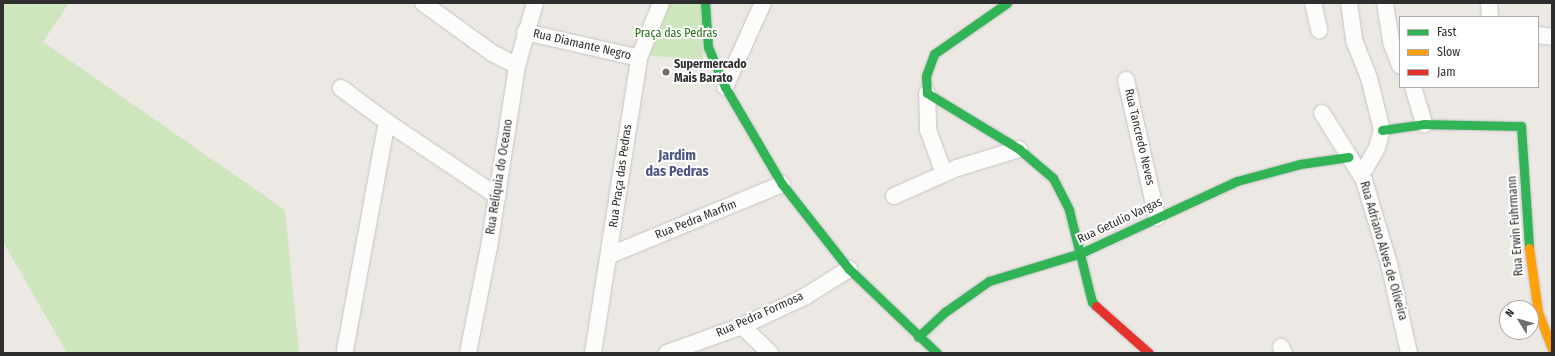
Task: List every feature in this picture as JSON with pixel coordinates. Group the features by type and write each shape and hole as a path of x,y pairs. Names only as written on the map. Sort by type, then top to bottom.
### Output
{"street":[{"path":"424,3 492,53 517,66"},
{"name":"Rua Relíquia do Oceano","path":"468,353 497,196 517,66 525,32 535,3"},
{"name":"Rua Praça das Pedras","path":"593,353 610,255 639,58 661,3"},
{"path":"705,3 708,47 725,87 782,184 849,269 918,337 937,353"},
{"path":"725,87 763,3"},
{"path":"944,174 928,130 926,76 934,54 1007,3"},
{"path":"1313,3 1319,30"},
{"path":"1349,3 1354,40 1369,78 1382,130 1377,148 1366,166 1360,169"},
{"path":"1386,3 1390,42 1399,62"},
{"path":"1489,3 1490,16"},
{"name":"Rua Diamante Negro","path":"525,32 639,58"},
{"path":"1539,35 1552,36"},
{"name":"Rua Tancredo Neves","path":"1126,80 1157,218"},
{"path":"341,88 387,122 497,196"},
{"path":"1382,130 1424,124 1412,88"},
{"path":"927,93 1040,163 1064,196 1081,253 1088,292 1096,307 1149,353"},
{"name":"Rua Adriano Alves de Oliveira","path":"1322,113 1348,157 1360,169 1389,264 1409,353"},
{"path":"345,350 387,122"},
{"name":"Rua Erwin Fuhrmann","path":"1424,124 1519,124 1530,268 1538,312 1552,348"},
{"path":"894,196 944,174 1019,149"},
{"name":"Rua Getulio Vargas","path":"918,337 945,312 989,281 1081,253 1237,181 1300,164 1348,157"},
{"name":"Rua Pedra Marfim","path":"610,255 782,184"},
{"name":"Rua Pedra Formosa","path":"667,353 742,326 806,296 849,269"},
{"path":"742,326 770,353"}],"green space":[{"path":"3,3 69,3 43,42 285,210 299,353 67,353 3,242"},
{"name":"Praça das Pedras","path":"663,3 701,3 703,60 643,55"}],"traffic: fast":[{"path":"705,3 708,47 725,87 782,184 849,269 937,353"},
{"path":"1007,3 934,54 926,76 927,93 1019,149 1053,178 1069,210 1092,302 1096,306"},
{"path":"1382,130 1424,124 1521,126 1529,248"},
{"path":"918,337 945,312 989,281 1081,253 1237,181 1300,164 1348,157"}],"traffic: slow":[{"path":"1529,248 1538,312 1552,348"}],"traffic: jam":[{"path":"1096,306 1149,353"}],"place":[{"name":"Supermercado Mais Barato","path":"666,72"}],"district":[{"name":"Jardim das Pedras","path":"677,164"}]}
